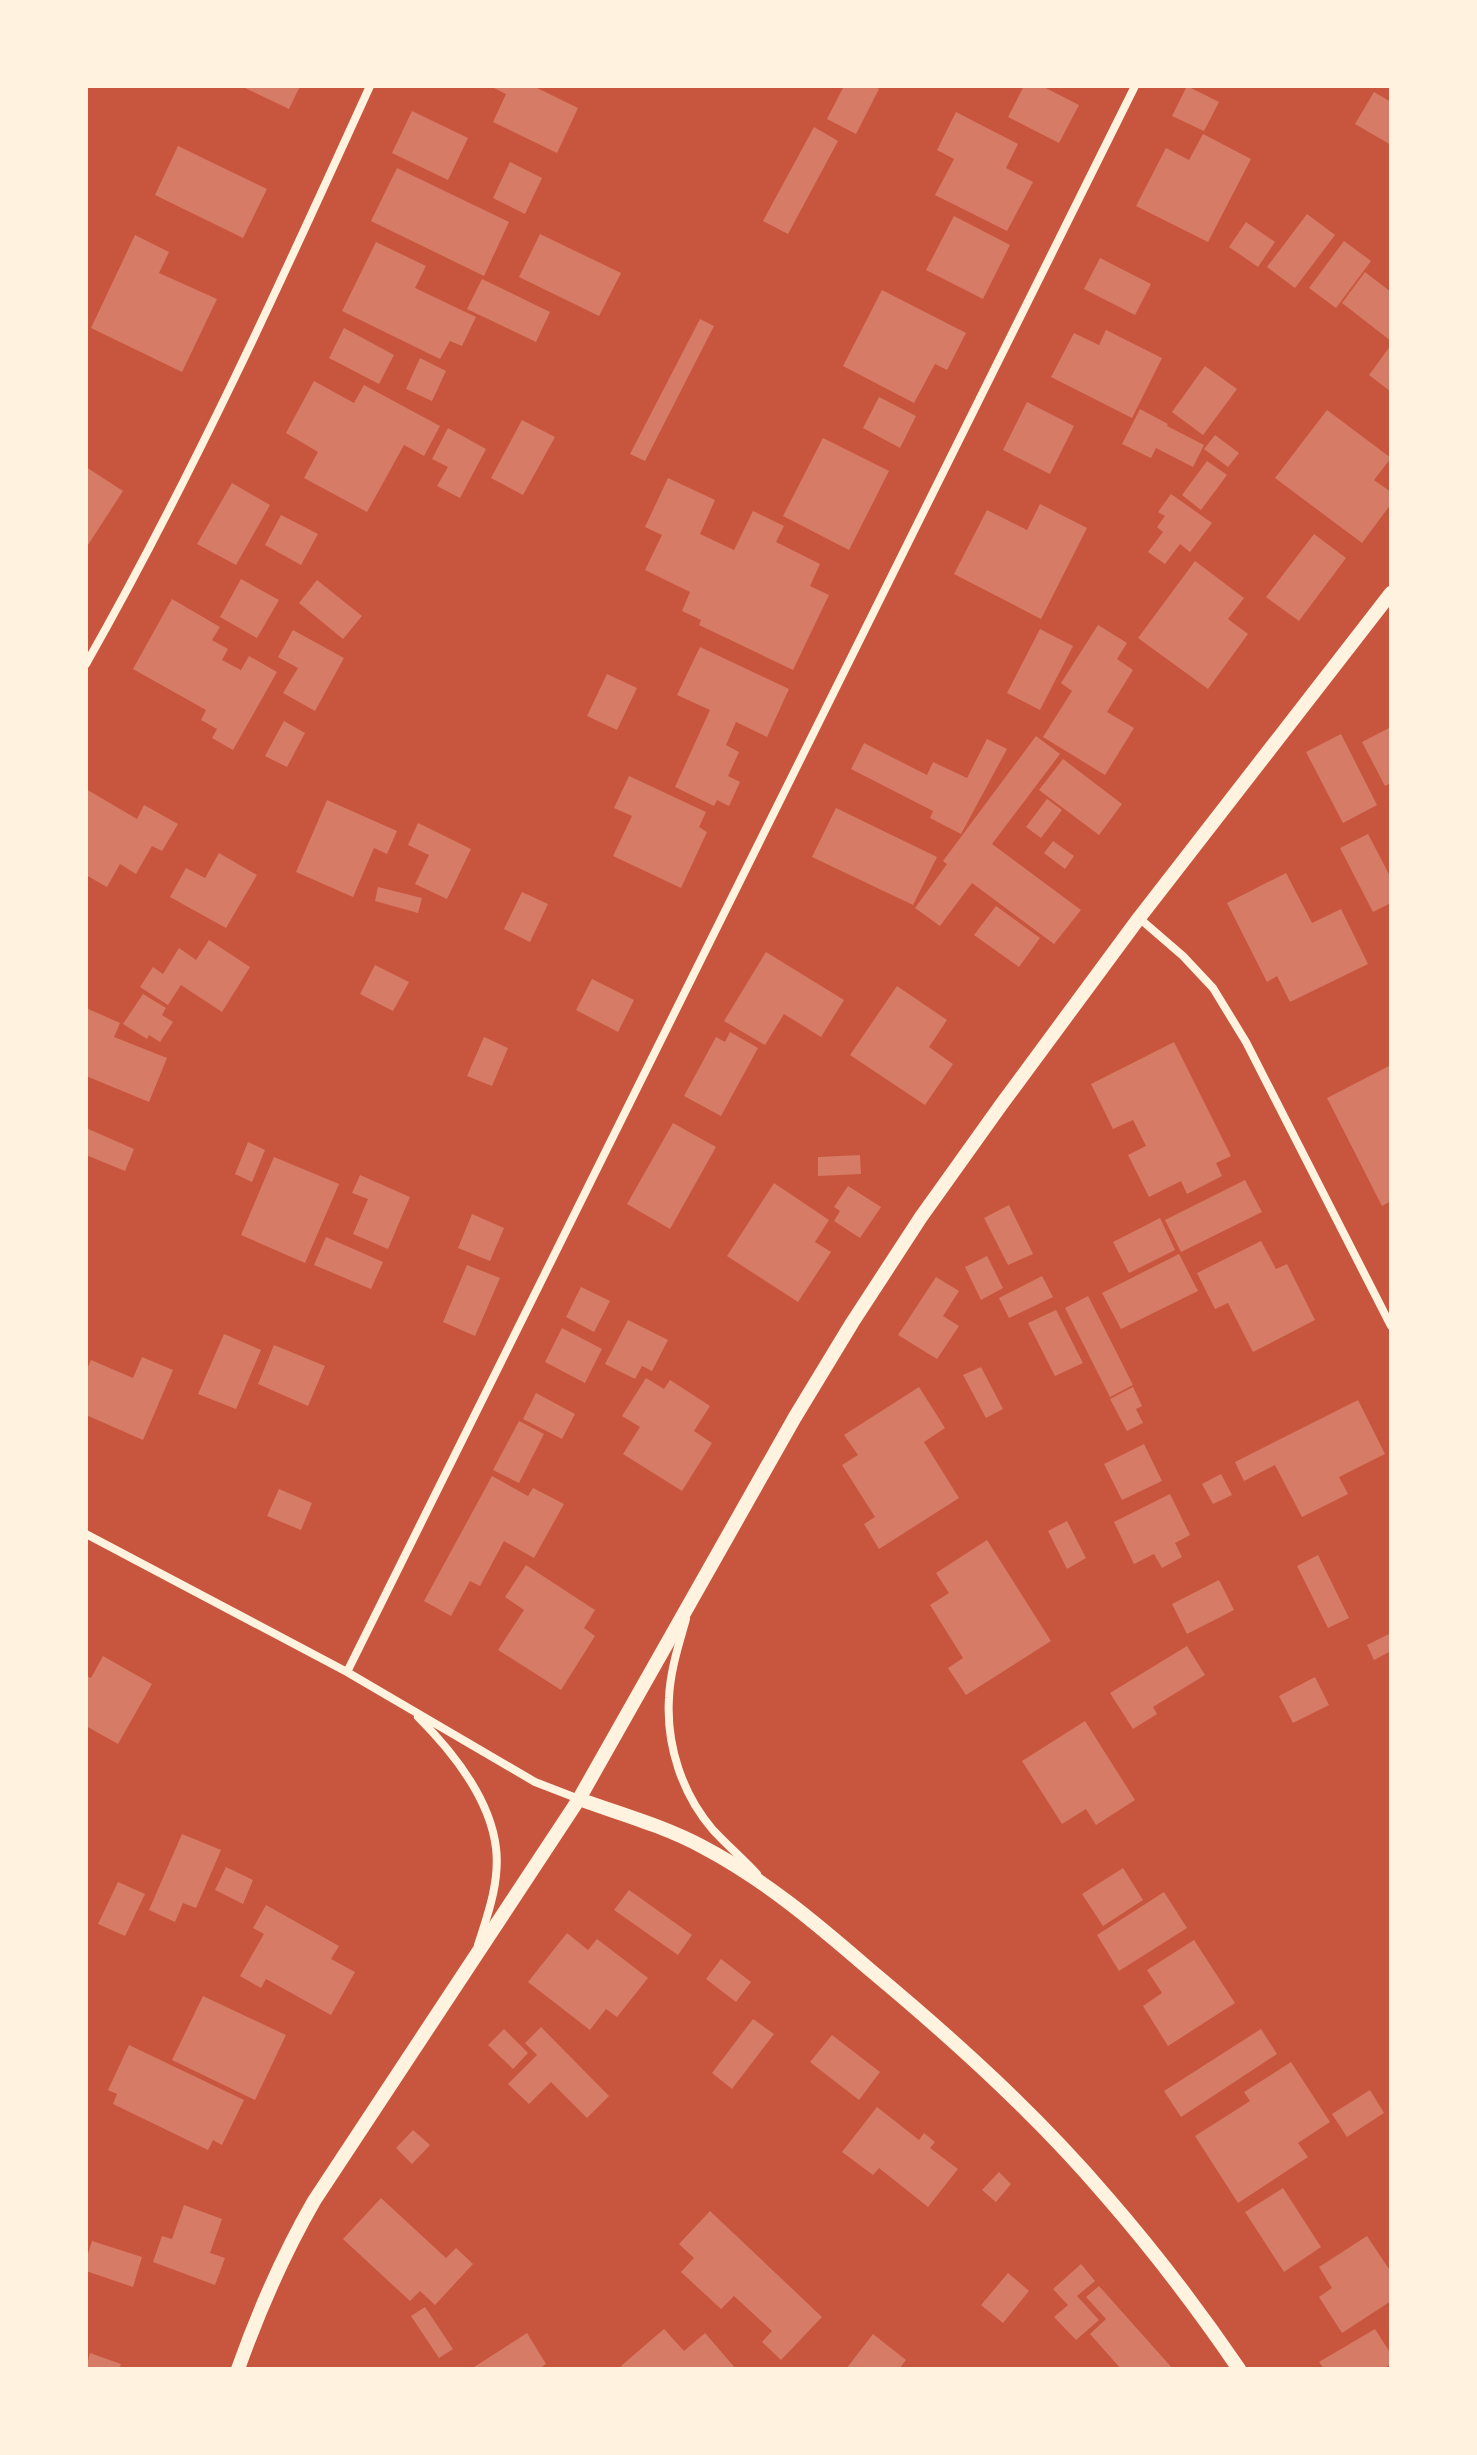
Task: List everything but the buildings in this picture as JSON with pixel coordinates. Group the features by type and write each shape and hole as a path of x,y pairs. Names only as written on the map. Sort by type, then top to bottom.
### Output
{"street":[{"path":"86,664 142,565 261,327 370,86"},
{"path":"347,1672 1135,86"},
{"path":"238,2369 286,2250 314,2201 579,1799 795,1417 852,1323 921,1217 1139,918 1391,593"},
{"path":"1139,918 1183,956 1213,988 1246,1042 1391,1326"},
{"path":"86,1534 347,1672 535,1782 701,1845 775,1891"},
{"path":"691,1601 669,1696 669,1732 676,1764 691,1798 712,1829 775,1891 911,2004 1051,2136 1105,2194 1153,2253 1239,2369"},
{"path":"408,1708 442,1741 462,1767 489,1821 496,1847 493,1898 473,1959"}]}
